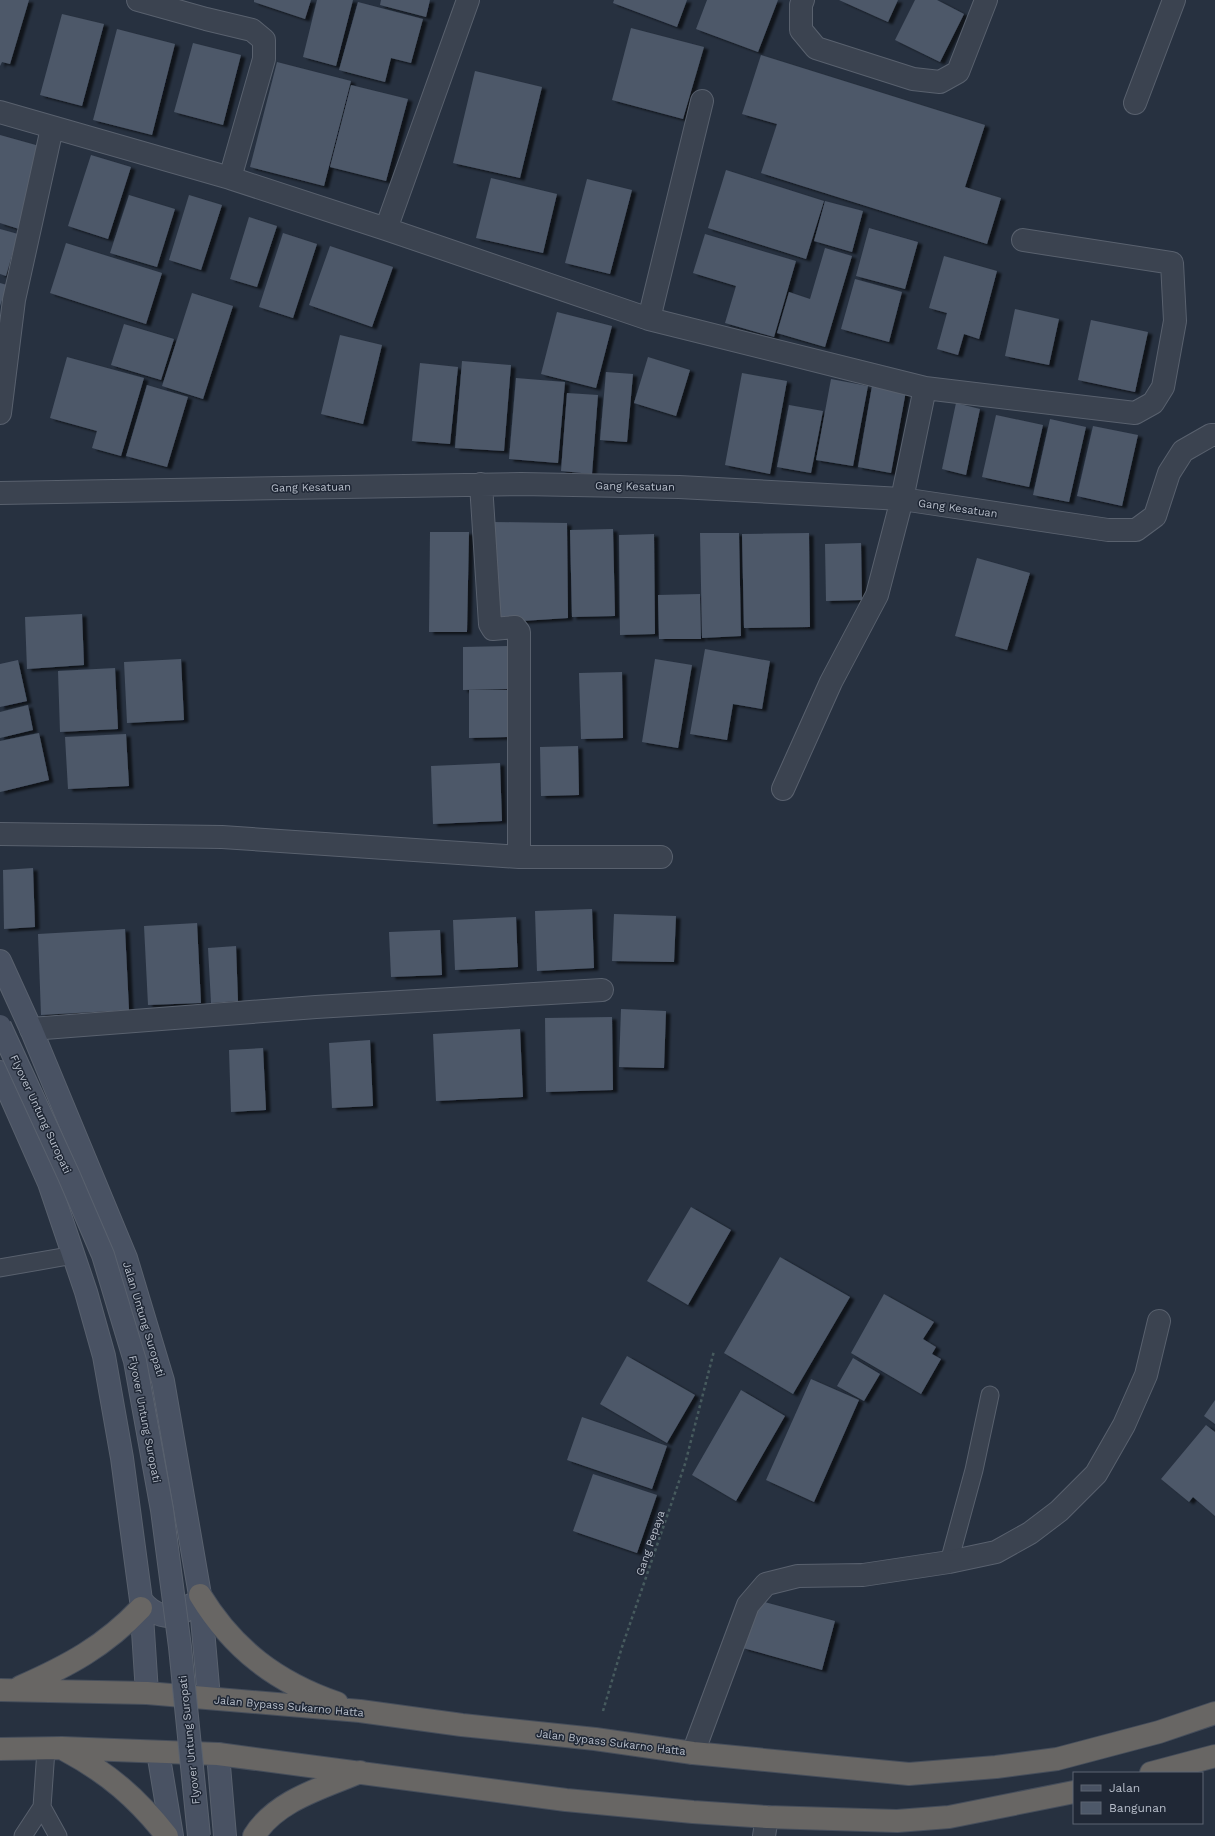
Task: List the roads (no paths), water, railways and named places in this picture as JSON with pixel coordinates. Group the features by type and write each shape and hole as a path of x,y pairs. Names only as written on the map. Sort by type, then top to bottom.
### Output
{"highway":[{"path":"199,1590 213,1616 228,1635 256,1660 301,1688 360,1712"},
{"path":"7,1690 83,1657 120,1630 141,1604"},
{"name":"Jalan Bypass Sukarno Hatta","path":"7,1690 147,1693 360,1712 462,1725 595,1739 693,1753 909,1774 996,1767 1058,1759 1159,1732 1215,1713"},
{"path":"0,1749 54,1749 218,1754 566,1800 693,1812 765,1827 949,1817 1073,1792"},
{"path":"54,1749 101,1770 137,1800 170,1833"},
{"path":"1155,1772 1215,1756"},
{"path":"254,1836 264,1822 284,1806 361,1772"}],"main road":[{"name":"Jalan Untung Suropati","path":"0,962 31,1029 126,1258 163,1381 185,1499 199,1590 209,1698"},
{"name":"Flyover Untung Suropati","path":"0,1026 69,1176 103,1255 136,1362 162,1510 180,1646 199,1836"},
{"path":"0,1072 49,1183 74,1255 104,1356 122,1458 141,1604 147,1693"},
{"path":"141,1604 158,1615 170,1617 181,1614 190,1607 199,1590"},
{"path":"158,1752 170,1833"},
{"path":"218,1754 224,1828"},
{"path":"170,1833 172,1818 176,1810 182,1804 189,1801 206,1801 214,1805 224,1828"}],"street":[{"path":"138,0 252,30 264,40 264,59 230,178"},
{"path":"386,229 468,0"},
{"path":"804,0 801,5 801,30 816,48 912,79 940,82 958,72 986,0"},
{"path":"1135,103 1174,0"},
{"path":"648,318 702,101"},
{"path":"0,112 230,178 648,318 924,388 1135,412 1153,403 1163,387 1175,321 1172,263 1023,240"},
{"path":"0,413 14,300 52,128"},
{"path":"783,789 831,682 877,594 902,499 924,388"},
{"name":"Gang Kesatuan","path":"0,493 480,484 679,487 902,499 1108,530 1136,530 1154,516 1169,473 1183,451 1211,435 1215,435"},
{"path":"480,484 490,624 493,629 515,627 519,632 519,857"},
{"path":"0,834 222,837 519,857 661,857"},
{"path":"31,1029 316,1007 602,990"},
{"path":"693,1753 748,1605 766,1584 798,1576 863,1575 949,1562 996,1552 1030,1533 1059,1511 1096,1474 1124,1425 1146,1375 1159,1321"}],"lane":[{"path":"0,1268 74,1255"},
{"path":"949,1562 974,1470 990,1395"},
{"path":"23,1836 42,1807 54,1749"},
{"path":"42,1807 58,1836"}]}
